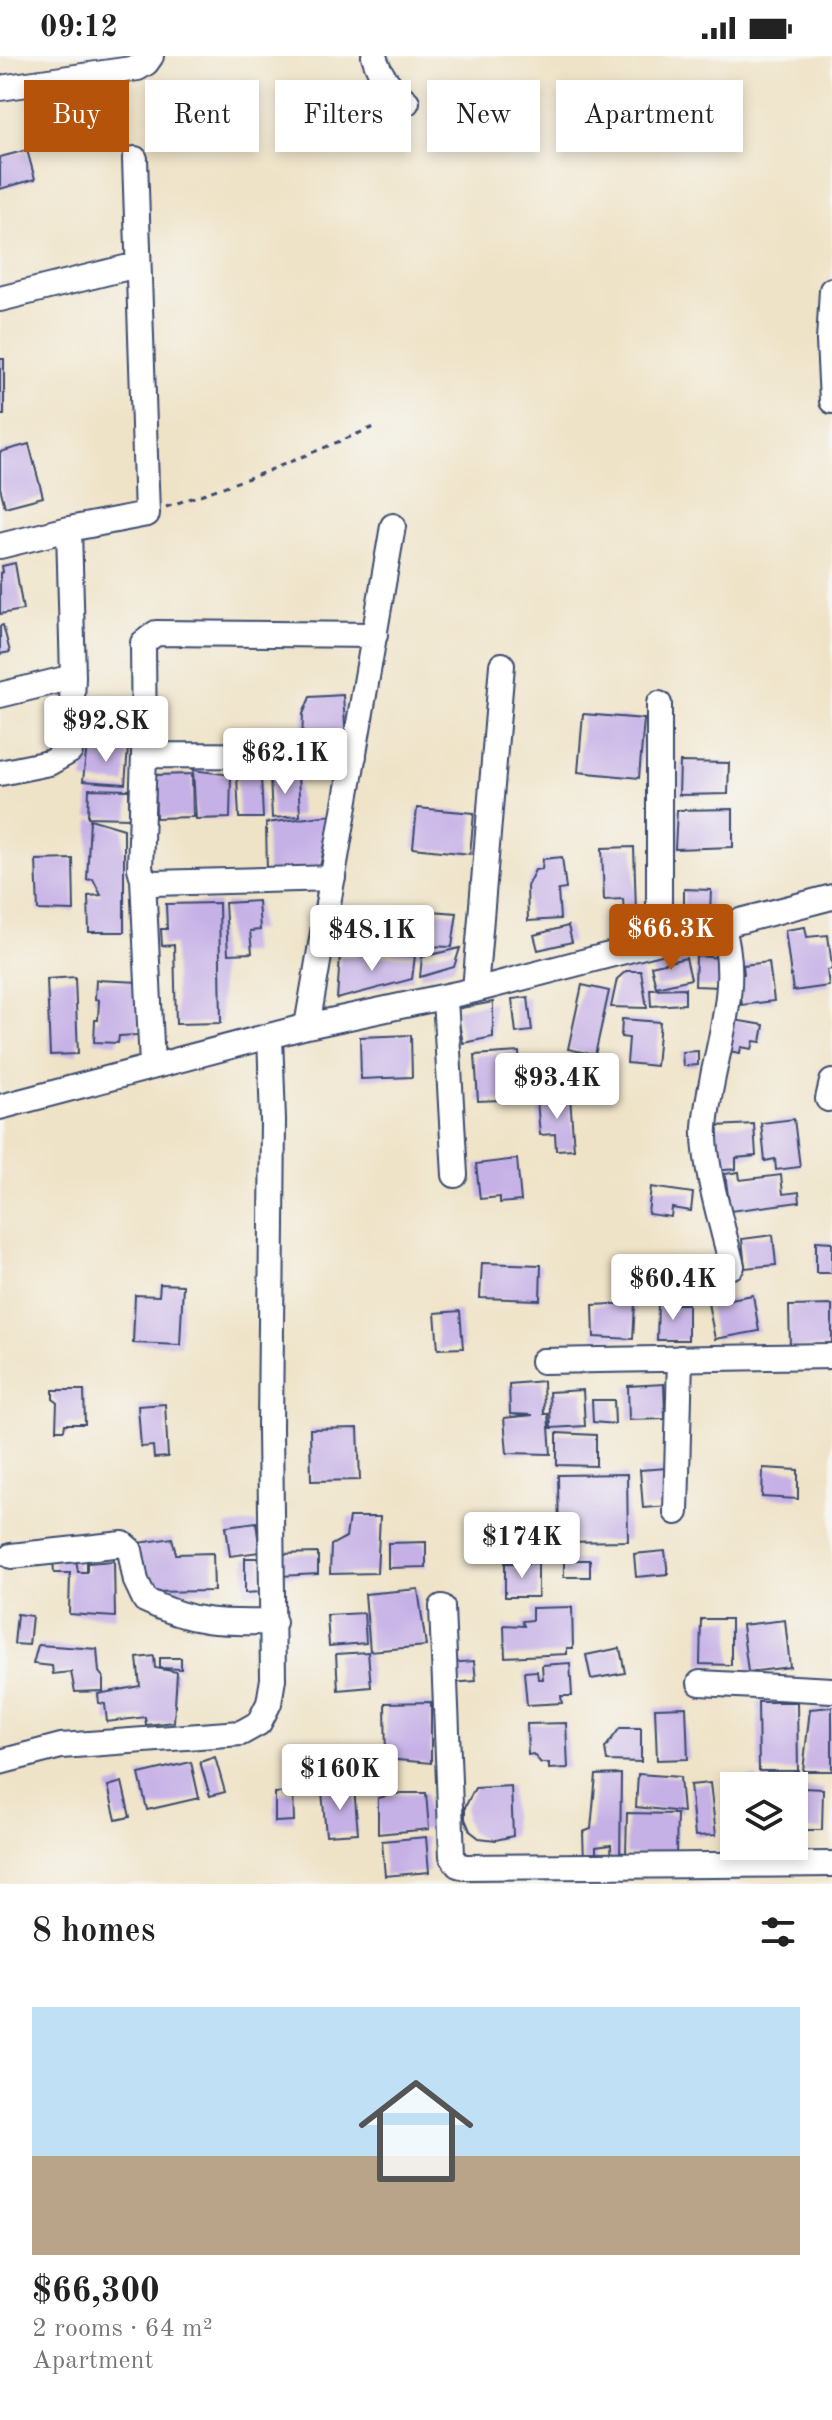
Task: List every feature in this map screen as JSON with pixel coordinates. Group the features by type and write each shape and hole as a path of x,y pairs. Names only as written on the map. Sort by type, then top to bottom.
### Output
{"street":[{"path":"0,88 138,68 151,56"},
{"path":"374,56 385,80"},
{"path":"0,546 147,514 135,159"},
{"path":"0,299 137,265"},
{"path":"832,290 829,341 832,401"},
{"path":"307,1026 393,526"},
{"path":"0,773 49,763 70,751 73,677 69,529"},
{"path":"152,1065 140,868 144,755 143,643 156,633 375,635"},
{"path":"475,990 502,665"},
{"path":"0,695 73,677"},
{"path":"659,704 659,942"},
{"path":"144,755 354,756"},
{"path":"143,879 153,883 333,878"},
{"path":"0,1107 152,1065 307,1026 445,998 832,897"},
{"path":"722,926 728,943 730,981 707,1112 705,1142 732,1266"},
{"path":"445,998 455,1175"},
{"path":"0,1762 61,1746 241,1733 259,1723 269,1703 273,1679 274,1622 270,1513 273,1120 270,1036"},
{"path":"543,1361 832,1356"},
{"path":"676,1512 680,1358"},
{"path":"11,1556 123,1544 130,1550 136,1581 145,1600 208,1623 274,1622"},
{"path":"442,1607 452,1856 458,1865 832,1864"},
{"path":"700,1683 832,1690"}],"path":[{"path":"147,514 263,473 374,427"}],"building":[{"path":"28,152 35,179 0,189 0,157"},
{"path":"0,359 4,359 4,415 0,415"},
{"path":"29,444 43,497 5,507 0,487 0,452"},
{"path":"15,563 23,610 0,614 2,566"},
{"path":"3,625 10,652 0,654 0,626"},
{"path":"343,695 346,742 302,744 303,714 310,697"},
{"path":"90,700 122,702 120,738 88,737"},
{"path":"583,714 644,719 639,778 578,772"},
{"path":"87,744 128,748 125,784 83,781"},
{"path":"680,762 729,763 728,794 679,795"},
{"path":"193,770 231,775 230,818 196,819"},
{"path":"192,774 193,817 156,818 155,775"},
{"path":"298,774 300,816 272,818 270,776"},
{"path":"237,776 261,776 263,818 239,818"},
{"path":"89,789 129,790 129,818 88,817"},
{"path":"417,808 474,813 470,854 413,848"},
{"path":"733,809 733,847 675,849 677,810"},
{"path":"332,815 319,871 267,873 266,823"},
{"path":"90,819 124,829 124,932 89,932 88,896 101,895 93,879 87,880"},
{"path":"634,847 636,911 624,912 623,899 604,900 602,848"},
{"path":"562,857 566,889 558,890 560,919 528,921 527,886 535,870 542,869 543,859"},
{"path":"73,859 74,911 38,910 36,860"},
{"path":"684,889 711,890 710,913 684,912"},
{"path":"258,901 260,930 250,931 252,953 228,954 225,903"},
{"path":"219,903 221,1023 176,1024 174,945 162,946 161,929 167,929 166,904"},
{"path":"395,910 427,911 422,955 392,953"},
{"path":"431,911 457,913 452,947 426,946"},
{"path":"568,926 572,942 538,950 534,935"},
{"path":"805,927 807,937 828,935 832,966 827,970 829,986 793,991 785,930"},
{"path":"460,948 454,967 420,977 422,957"},
{"path":"340,956 415,956 412,979 337,999"},
{"path":"696,956 722,958 720,987 695,986"},
{"path":"686,958 691,979 656,987 651,966"},
{"path":"769,962 774,1001 742,1005 738,975 744,974 743,965"},
{"path":"626,971 641,971 647,1008 611,1007 617,979"},
{"path":"75,977 78,1054 50,1055 47,979"},
{"path":"96,980 140,982 138,1035 119,1036 118,1043 94,1042 99,1000 95,999"},
{"path":"582,985 609,991 595,1055 568,1049"},
{"path":"685,988 685,1004 651,1006 650,989"},
{"path":"528,997 532,1031 516,1033 512,999"},
{"path":"493,1002 493,1037 463,1043 456,1009"},
{"path":"622,1019 660,1022 656,1066 627,1063 629,1038 621,1037"},
{"path":"734,1020 764,1025 761,1042 754,1041 752,1049 741,1047 740,1053 729,1051"},
{"path":"411,1035 412,1077 361,1079 360,1037"},
{"path":"698,1051 698,1065 683,1066 682,1052"},
{"path":"519,1052 522,1099 478,1101 475,1055"},
{"path":"570,1097 574,1149 556,1150 555,1134 540,1135 537,1100"},
{"path":"794,1119 800,1167 776,1170 775,1159 765,1161 761,1123"},
{"path":"754,1124 756,1156 736,1158 736,1169 713,1171 715,1126"},
{"path":"517,1159 521,1201 500,1203 500,1197 480,1199 476,1164"},
{"path":"739,1172 740,1180 781,1175 783,1194 799,1192 800,1202 730,1211 725,1174"},
{"path":"651,1187 693,1193 691,1211 672,1208 671,1217 648,1214"},
{"path":"773,1235 776,1265 745,1268 742,1239"},
{"path":"816,1241 832,1242 832,1273 816,1273"},
{"path":"656,1261 676,1261 676,1271 690,1271 690,1287 657,1288"},
{"path":"482,1263 541,1265 540,1300 480,1298"},
{"path":"160,1284 183,1285 180,1345 133,1343 135,1295 159,1296"},
{"path":"753,1295 759,1331 715,1339 708,1303"},
{"path":"635,1303 633,1339 594,1337 593,1305"},
{"path":"658,1304 688,1304 688,1340 657,1340"},
{"path":"832,1305 832,1347 790,1348 789,1306"},
{"path":"460,1311 463,1348 438,1349 435,1313"},
{"path":"543,1381 544,1414 548,1414 551,1454 507,1453 504,1418 533,1415 510,1414 509,1384"},
{"path":"664,1384 665,1419 629,1420 628,1386"},
{"path":"53,1390 84,1390 85,1424 65,1424 64,1430 56,1430 57,1402 53,1399"},
{"path":"583,1390 585,1426 551,1428 549,1392"},
{"path":"592,1400 614,1400 615,1424 593,1422"},
{"path":"165,1404 168,1457 154,1458 153,1446 141,1447 138,1406"},
{"path":"358,1428 360,1480 311,1481 310,1429"},
{"path":"557,1433 596,1435 596,1466 557,1465"},
{"path":"667,1468 670,1506 643,1508 640,1470"},
{"path":"763,1468 798,1470 798,1499 762,1497"},
{"path":"627,1474 628,1541 559,1542 558,1475"},
{"path":"349,1517 380,1517 377,1573 330,1574 331,1545 346,1537"},
{"path":"256,1522 260,1552 230,1556 226,1526"},
{"path":"172,1538 176,1554 213,1553 214,1591 147,1592 138,1565 139,1543"},
{"path":"426,1542 426,1567 388,1568 388,1543"},
{"path":"665,1551 668,1574 636,1577 634,1554"},
{"path":"318,1553 318,1574 280,1576 279,1554"},
{"path":"245,1558 261,1558 261,1592 245,1593"},
{"path":"53,1559 76,1559 78,1572 87,1572 87,1563 114,1561 115,1617 69,1614 70,1573 54,1573"},
{"path":"564,1560 590,1560 590,1577 564,1577"},
{"path":"505,1563 538,1563 538,1597 505,1597"},
{"path":"418,1589 426,1646 370,1651 365,1594"},
{"path":"572,1607 573,1648 567,1648 567,1654 505,1657 504,1625 524,1626 522,1621 532,1620 532,1608"},
{"path":"364,1613 366,1643 329,1646 327,1615"},
{"path":"17,1614 32,1616 29,1645 14,1644"},
{"path":"701,1619 731,1619 731,1665 700,1664"},
{"path":"785,1620 790,1667 748,1672 742,1625"},
{"path":"38,1645 97,1649 103,1691 75,1692 71,1672 53,1674 52,1666 33,1664"},
{"path":"620,1648 625,1673 591,1679 586,1655"},
{"path":"368,1652 371,1687 338,1690 336,1654"},
{"path":"154,1656 155,1668 177,1672 174,1722 146,1725 145,1717 107,1722 105,1704 99,1703 98,1694 140,1686 137,1658"},
{"path":"160,1658 181,1658 181,1669 160,1668"},
{"path":"474,1661 476,1681 451,1683 449,1663"},
{"path":"570,1663 572,1696 561,1696 562,1703 527,1705 524,1672 537,1671 538,1679 543,1679 542,1665"},
{"path":"431,1702 431,1763 386,1759 385,1703"},
{"path":"758,1702 797,1702 798,1771 759,1771"},
{"path":"686,1707 688,1759 657,1760 655,1708"},
{"path":"832,1707 832,1771 803,1771 810,1709"},
{"path":"566,1723 568,1768 549,1769 549,1763 541,1763 533,1754 528,1755 527,1724"},
{"path":"620,1728 641,1728 641,1762 607,1761 605,1748"},
{"path":"215,1757 225,1792 210,1796 200,1762"},
{"path":"191,1762 199,1798 147,1810 139,1774"},
{"path":"621,1774 620,1862 612,1862 611,1845 596,1847 596,1862 584,1861 583,1832 591,1829 596,1775"},
{"path":"638,1774 680,1777 683,1812 636,1807"},
{"path":"122,1782 130,1817 116,1820 108,1786"},
{"path":"710,1783 716,1835 695,1836 690,1785"},
{"path":"511,1786 513,1836 496,1840 479,1838 470,1831 465,1819 465,1807 475,1788"},
{"path":"354,1788 358,1833 326,1835 322,1791"},
{"path":"808,1788 823,1789 822,1830 808,1830"},
{"path":"293,1792 294,1821 275,1822 275,1793"},
{"path":"401,1793 426,1793 429,1829 378,1834 378,1798"},
{"path":"627,1813 677,1814 676,1855 626,1854"},
{"path":"426,1837 429,1872 385,1876 382,1841"}]}
